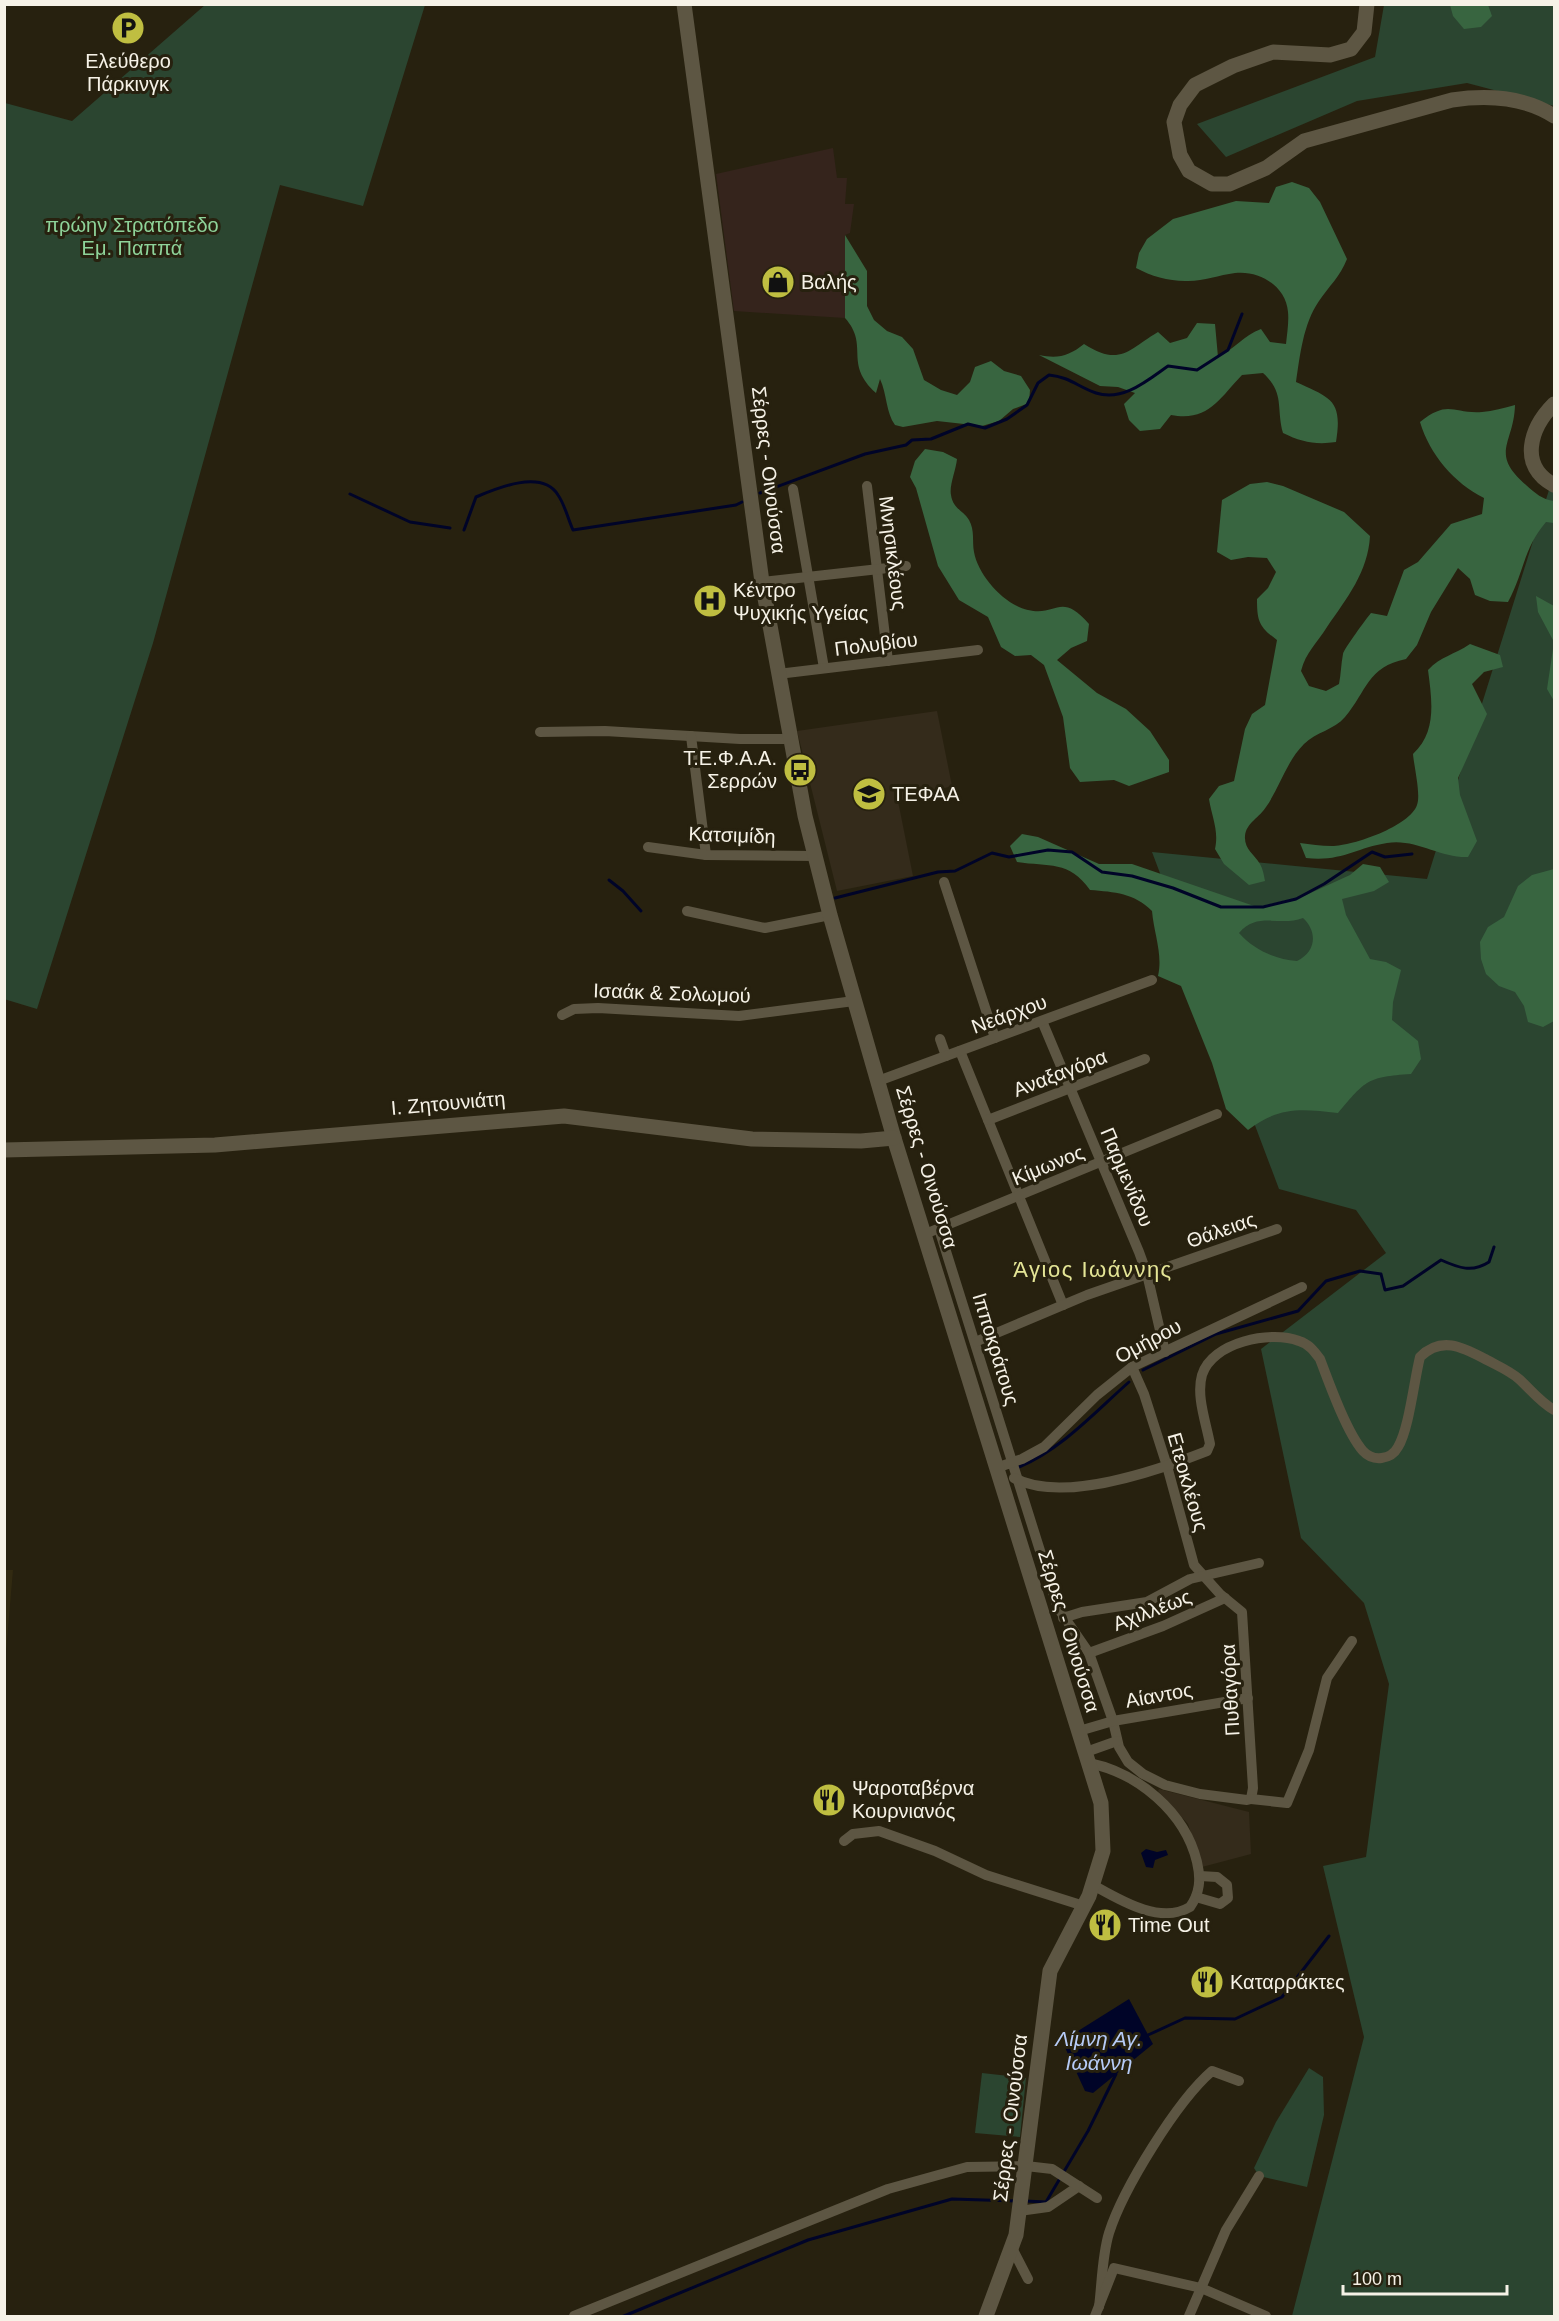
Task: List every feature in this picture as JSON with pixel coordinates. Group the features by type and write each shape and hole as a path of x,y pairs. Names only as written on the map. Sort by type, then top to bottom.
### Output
{"street":[{"name":"Σέρρες - Οινούσσα","path":"684,4 740,403 762,582 790,739 815,856 894,1138 932,1231 996,1468 1101,1803 1104,1842 1093,1885 1050,1971 1024,2184 1014,2242 986,2316"},
{"path":"1367,4 1364,32 1351,50 1330,55 1273,52 1233,66 1195,85 1180,105 1174,123 1180,155 1189,171 1212,184 1229,184 1266,168 1304,141 1452,100 1476,97 1516,100 1554,116"},
{"path":"1554,404 1536,427 1531,453 1538,473 1554,485"},
{"name":"Μνησικλέους","path":"867,486 888,661"},
{"path":"793,489 824,668"},
{"path":"762,582 906,566"},
{"name":"Πολυβίου","path":"778,674 978,650"},
{"path":"540,732 605,730 691,736 790,739"},
{"path":"691,736 706,855"},
{"name":"Κατσιμίδη","path":"648,847 706,855 815,856"},
{"path":"944,882 995,1038"},
{"path":"687,911 765,928 830,915"},
{"name":"Νεάρχου","path":"878,1081 1152,980"},
{"name":"Ισαάκ & Σολωμού","path":"561,1015 574,1009 598,1008 739,1016 854,1001"},
{"name":"Παρμενίδου","path":"1042,1021 1147,1274 1165,1352"},
{"path":"940,1039 946,1056"},
{"path":"960,1051 1063,1305"},
{"name":"Αναξαγόρα","path":"988,1120 1145,1059"},
{"name":"Κίμωνος","path":"932,1231 1217,1114"},
{"name":"Ι. Ζητουνιάτη","path":"4,1150 215,1145 564,1116 752,1139 861,1142 894,1138"},
{"name":"Θάλειας","path":"975,1342 1063,1305 1277,1230"},
{"name":"Ιπποκράτους","path":"932,1231 975,1342 1058,1608 1089,1653 1124,1757 1143,1774 1165,1785 1240,1801 1252,1793"},
{"name":"Ομήρου","path":"996,1468 1044,1447 1097,1395 1132,1366 1302,1287"},
{"path":"996,1468 1018,1480 1044,1488 1063,1489 1167,1466 1203,1452 1209,1448 1210,1444 1200,1388 1202,1376 1210,1360 1233,1345 1248,1339 1289,1338 1301,1341 1313,1349 1320,1359 1356,1441 1365,1454 1378,1459 1390,1457 1398,1448 1405,1430 1420,1357 1438,1345 1450,1344 1468,1350 1502,1367 1554,1410"},
{"name":"Ετεοκλέους","path":"1132,1366 1144,1394 1167,1466 1191,1558 1202,1576 1225,1598"},
{"path":"1063,1618 1147,1602 1184,1581 1259,1563"},
{"name":"Αχιλλέως","path":"1089,1653 1163,1626 1225,1598"},
{"name":"Πυθαγόρα","path":"1225,1598 1237,1605 1244,1619 1252,1793"},
{"path":"1252,1793 1287,1803 1309,1750 1327,1678 1352,1641"},
{"name":"Αίαντος","path":"1079,1731 1113,1721 1248,1698"},
{"path":"1087,1757 1118,1741"},
{"path":"1087,1757 1124,1776 1164,1804 1190,1842 1200,1876 1196,1897 1190,1907 1183,1911 1161,1914 1093,1885"},
{"path":"844,1841 853,1834 879,1831 935,1851 986,1875 1084,1906"},
{"path":"1196,1897 1220,1904 1228,1898 1227,1885 1217,1876 1200,1876"},
{"path":"1097,2312 1109,2234 1122,2203 1180,2104 1212,2071 1239,2081"},
{"path":"574,2316 888,2189 968,2167 1026,2166 1056,2171 1097,2198"},
{"path":"1189,2316 1226,2230 1258,2176"},
{"path":"1019,2211 1048,2207 1079,2186"},
{"path":"1014,2242 1028,2279"},
{"path":"1097,2312 1114,2268 1201,2288 1266,2316"}],"shaded area":[{"path":"833,148 837,178 847,178 845,204 854,204 850,233 845,235 845,318 734,311 716,174"},
{"name":"ΤΕΦΑΑ","path":"937,711 952,786 898,801 913,876 837,891 797,731"},
{"path":"4,1570 13,1570 5,1664"},
{"path":"1159,1789 1249,1812 1251,1854 1202,1867 1188,1824 1158,1791"}],"green space":[{"name":"πρώην Στρατόπεδο Εμ. Παππά","path":"205,5 425,5 363,206 280,185 153,643 37,1009 4,999 5,103 72,121"},
{"path":"1384,5 1554,5 1554,106 1467,83 1357,101 1226,157 1197,124 1375,57"},
{"path":"1450,5 1488,5 1492,16 1481,27 1464,29 1453,16"},
{"path":"1292,182 1309,188 1320,202 1347,259 1309,320 1296,382 1318,392 1335,408 1338,428 1336,442 1309,442 1283,433 1277,394 1270,380 1263,373 1242,375 1212,407 1204,412 1184,416 1171,415 1160,429 1140,431 1129,420 1124,404 1135,393 1118,387 1100,386 1039,355 1052,357 1063,355 1084,344 1096,351 1115,355 1131,350 1158,332 1170,343 1187,338 1197,323 1215,324 1218,357 1261,329 1270,342 1286,344 1288,312 1286,303 1277,287 1262,277 1235,273 1179,281 1160,278 1136,268 1139,253 1147,239 1173,219 1236,201 1269,203 1276,187"},
{"path":"845,235 867,271 867,306 874,320 887,331 902,337 913,349 924,380 941,390 957,395 970,382 975,367 991,361 1004,371 1021,376 1030,390 1029,403 1013,409 999,421 982,426 937,421 903,427 895,425 880,379 876,393 861,373 856,337 845,318"},
{"path":"1515,405 1506,456 1515,474 1533,491 1543,498 1554,501 1554,523 1546,522 1538,532 1508,602 1490,601 1475,595 1470,579 1458,568 1431,612 1417,645 1406,659 1393,663 1375,674 1341,721 1309,740 1298,751 1266,807 1246,831 1246,844 1258,860 1265,881 1249,885 1224,864 1215,849 1216,830 1209,799 1219,786 1234,781 1245,729 1252,714 1265,705 1277,640 1260,623 1257,599 1268,588 1276,572 1267,558 1248,557 1231,560 1217,552 1222,500 1250,484 1267,482 1283,486 1344,512 1370,536 1361,573 1342,606 1309,653 1301,671 1309,686 1326,691 1339,684 1344,651 1371,613 1387,616 1404,570 1418,562 1451,524 1482,514 1484,498 1473,492 1445,467 1430,446 1420,422 1444,409 1482,412"},
{"path":"925,449 943,452 957,459 951,487 952,500 971,524 976,561 987,579 1001,596 1019,607 1038,611 1065,607 1079,614 1089,624 1087,641 1071,648 1057,660 1097,693 1126,709 1150,731 1169,760 1169,772 1129,786 1114,780 1080,782 1070,768 1063,717 1044,665 1031,655 1015,656 1001,647 988,617 959,600 938,566 916,488 910,477 915,461"},
{"path":"1554,474 1554,2316 1292,2316 1364,2037 1323,1866 1366,1857 1389,1684 1364,1603 1301,1538 1261,1349 1386,1253 1356,1210 1279,1189 1152,852 1427,879"},
{"path":"1536,596 1554,606 1554,642 1538,612"},
{"path":"1554,642 1554,701 1547,689"},
{"path":"1470,644 1500,655 1503,667 1484,672 1472,684 1487,714 1458,778 1460,795 1477,841 1468,857 1447,855 1418,845 1397,842 1376,845 1329,858 1306,858 1300,843 1332,846 1353,843 1393,827 1412,813 1418,800 1413,754 1426,736 1431,715 1428,670"},
{"path":"1022,834 1038,837 1099,864 1132,864 1257,907 1304,896 1350,875 1363,864 1380,867 1389,882 1374,891 1342,899 1346,915 1370,959 1386,962 1401,970 1393,1002 1392,1020 1418,1041 1421,1059 1411,1074 1385,1077 1368,1082 1338,1113 1291,1111 1270,1117 1248,1130 1226,1109 1212,1063 1181,986 1158,976 1159,952 1152,911 1131,897 1090,890 1082,880 1066,869 1017,862 1010,846","holes":["1303,918 1308,923 1313,941 1308,952 1297,961 1265,953 1239,933 1246,926 1262,921"]},
{"path":"1554,869 1554,1021 1543,1027 1528,1022 1524,1006 1515,992 1499,986 1486,974 1481,959 1480,942 1488,927 1504,917 1518,886 1532,875"},
{"path":"1309,2068 1323,2077 1324,2115 1307,2187 1259,2176 1254,2168 1276,2122"},
{"path":"982,2073 1026,2078 1020,2137 975,2133"}],"water":[{"path":"1146,1849 1157,1852 1166,1850 1168,1855 1155,1860 1153,1868 1146,1867 1141,1853"},
{"name":"Λίμνη Αγ. Ιωάννη","path":"1129,1999 1153,2044 1093,2093 1085,2091 1062,2041"}],"waterway":[{"path":"760,493 865,454 906,445 912,440 931,439 968,424 985,428 1007,419 1027,405 1038,383 1049,375 1063,378 1096,393 1116,395 1144,383 1168,366 1197,370 1228,350 1242,314"},
{"path":"464,530 476,497 519,483 541,483 551,487 565,508 573,530 736,505 742,502"},
{"path":"350,494 410,522 450,528"},
{"path":"835,898 938,872 955,871 992,853 1009,857 1048,850 1072,852 1102,872 1132,876 1173,888 1221,907 1263,907 1296,899 1324,884 1372,852 1385,857 1412,854"},
{"path":"609,880 623,891 641,911"},
{"path":"1143,1370 1216,1334 1298,1311 1326,1281 1360,1271 1381,1274 1385,1290 1403,1286 1441,1260 1465,1268 1483,1265 1489,1262 1494,1247"},
{"path":"1019,1467 1064,1440 1129,1382"},
{"path":"1148,2035 1185,2018 1235,2019 1282,1997 1329,1936"},
{"path":"1025,2201 1046,2202 1088,2131 1116,2074"},
{"path":"624,2316 808,2240 952,2199 1016,2201"}],"place":[{"name":"Ελεύθερο Πάρκινγκ","path":"128,28"},
{"name":"Βαλής","path":"778,282"},
{"name":"Κέντρο Ψυχικής Υγείας","path":"710,601"},
{"name":"Τ.Ε.Φ.Α.Α. Σερρών","path":"800,770"},
{"name":"ΤΕΦΑΑ","path":"869,794"},
{"name":"Ψαροταβέρνα Κουρνιανός","path":"829,1800"},
{"name":"Time Out","path":"1105,1925"},
{"name":"Καταρράκτες","path":"1207,1982"}],"district":[{"name":"Άγιος Ιωάννης","path":"1093,1269"}]}
